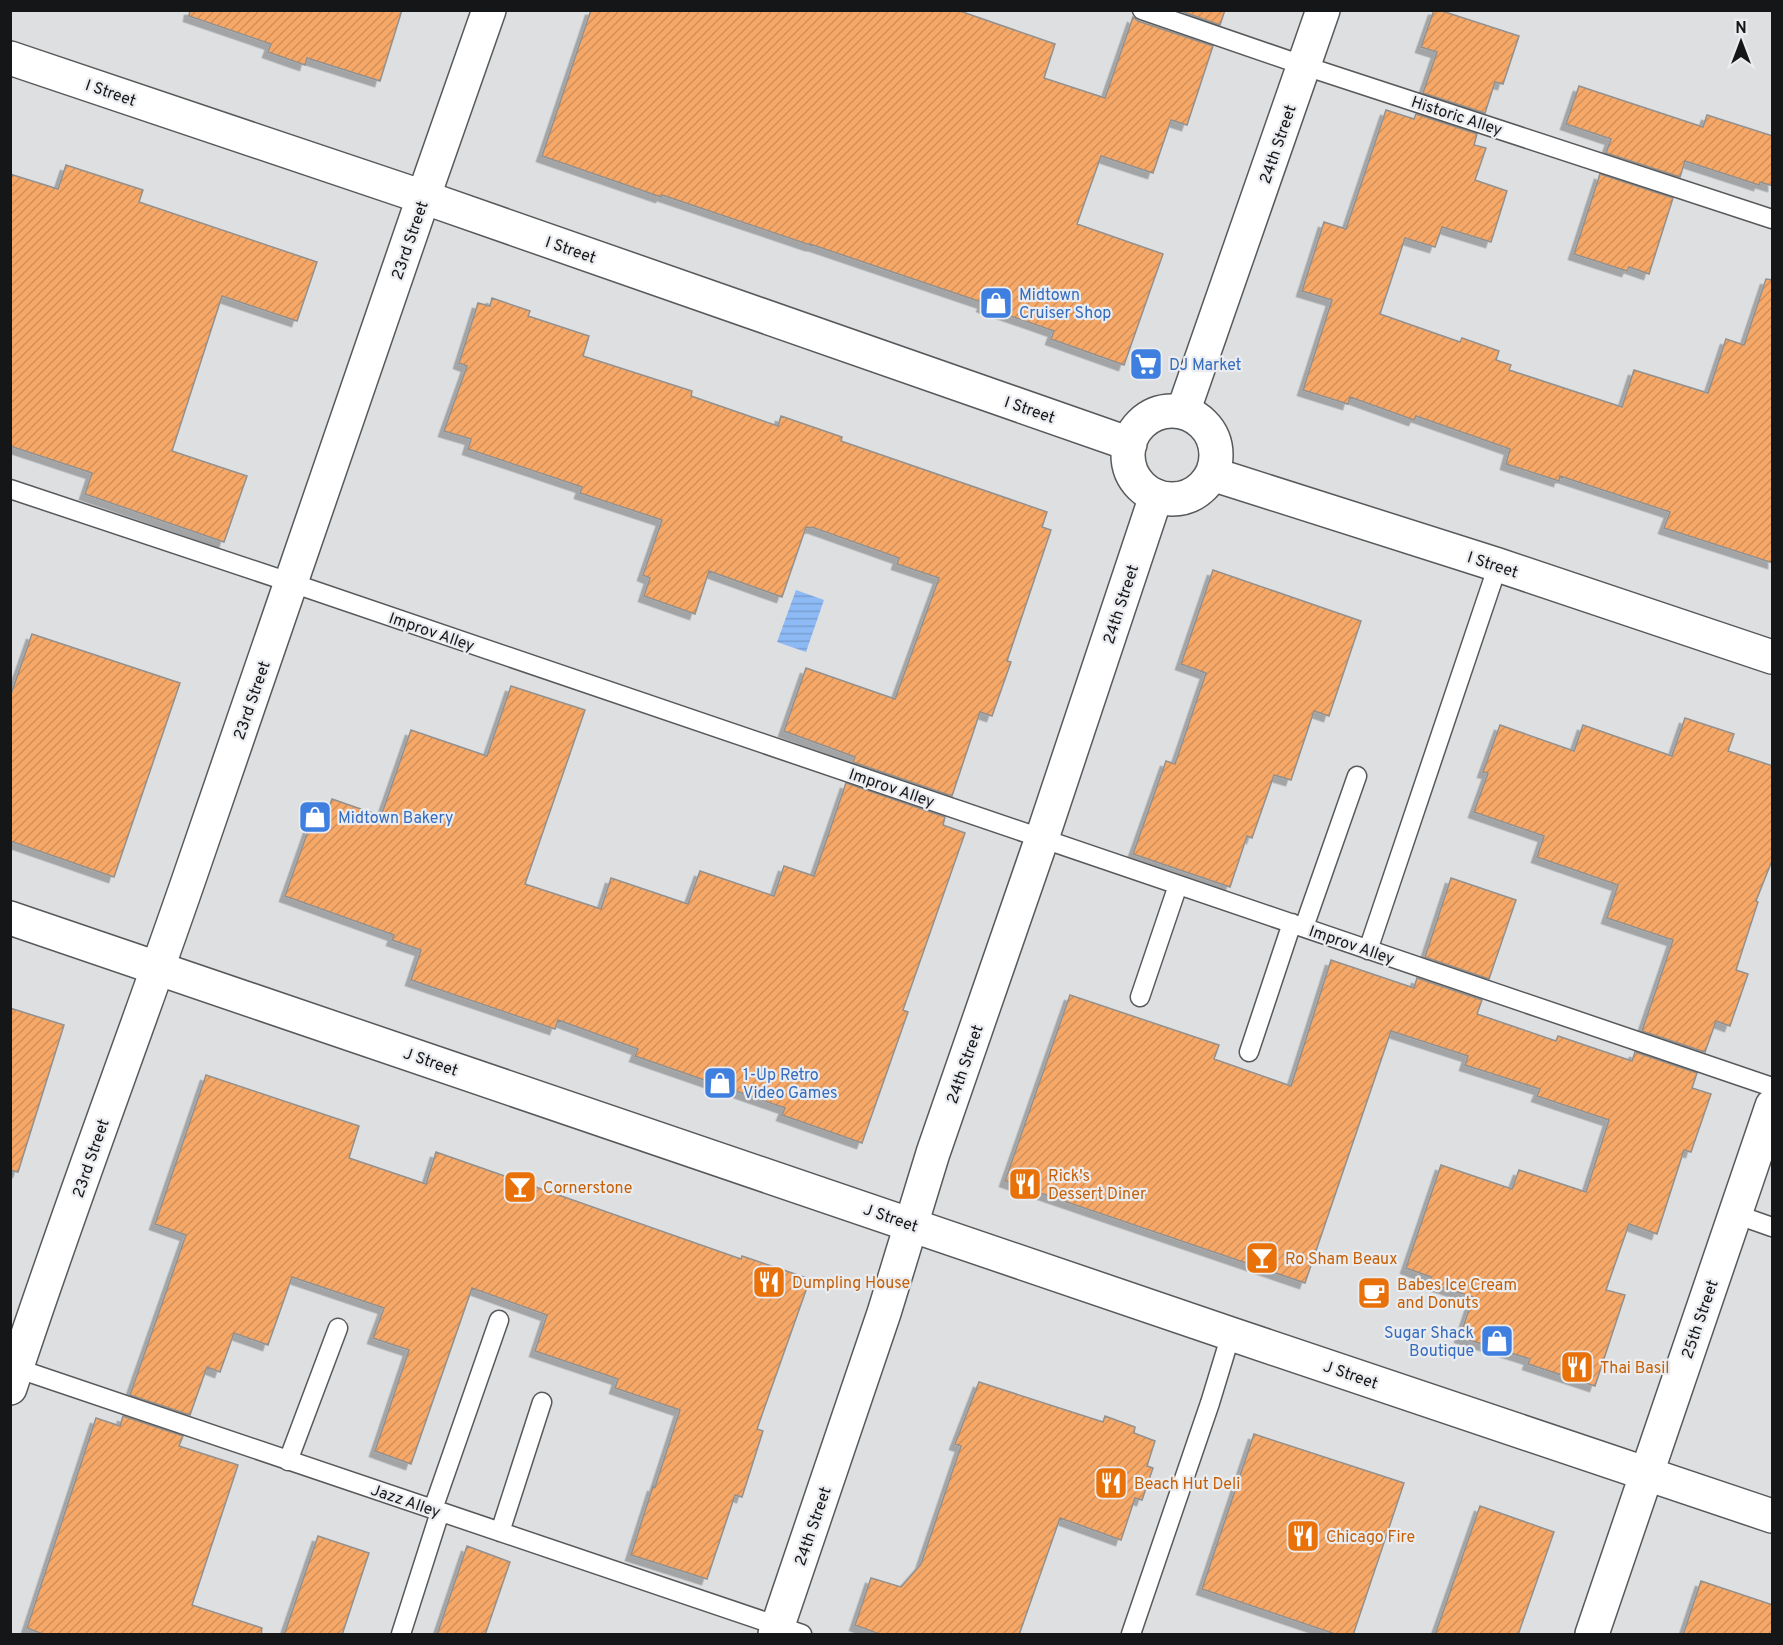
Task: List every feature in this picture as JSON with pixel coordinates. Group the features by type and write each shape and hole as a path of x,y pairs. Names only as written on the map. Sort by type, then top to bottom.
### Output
{"street":[{"name":"23rd Street","path":"13,1374 183,896 489,10"},
{"name":"24th Street","path":"1183,412 1323,10"},
{"name":"I Street","path":"10,58 423,197 1130,444"},
{"path":"1167,411 1183,412 1197,419 1208,429 1215,444 1216,459 1212,474 1202,487 1188,496 1172,498 1156,496 1144,489 1135,478 1129,465 1128,452 1131,438 1140,424 1153,415 1167,411"},
{"name":"I Street","path":"1212,474 1498,565 1773,657"},
{"name":"24th Street","path":"785,1632 933,1153 1042,838 1156,496"},
{"name":"J Street","path":"10,918 1773,1516"},
{"name":"25th Street","path":"1592,1635 1773,1106"}],"lane":[{"name":"Historic Alley","path":"1142,10 1305,66 1773,219"},
{"name":"Improv Alley","path":"10,489 1773,1087"},
{"path":"1368,950 1498,565"},
{"path":"1249,1052 1357,776"},
{"path":"1140,997 1178,885"},
{"path":"1735,1214 1773,1227"},
{"path":"401,1635 436,1510 499,1320"},
{"path":"288,1461 338,1328"},
{"path":"1131,1635 1231,1334"},
{"name":"Jazz Alley","path":"13,1374 436,1510 785,1632"},
{"path":"500,1532 542,1402"}],"water":[{"path":"796,590 824,600 806,652 777,642"}],"building":[{"path":"190,10 402,10 380,81 307,58 305,65 268,52 271,44 189,16"},
{"path":"591,10 957,10 1055,44 1044,78 1105,98 1133,17 1138,21 1213,46 1187,125 1171,120 1153,173 1101,156 1077,224 1163,254 1124,365 1051,339 1054,331 982,306 984,303 542,156"},
{"path":"1178,10 1225,10 1220,25"},
{"path":"1434,10 1519,36 1503,84 1495,82 1485,113 1423,93 1437,52 1421,47"},
{"path":"1579,86 1703,127 1707,115 1773,136 1773,186 1760,182 1759,185 1685,161 1680,177 1606,153 1611,139 1566,124"},
{"path":"1386,110 1414,119 1416,114 1477,134 1474,145 1486,148 1475,180 1507,191 1491,242 1442,227 1435,247 1405,238 1380,314 1460,342 1462,338 1499,351 1496,360 1511,365 1509,370 1622,407 1634,370 1708,393 1726,339 1744,345 1766,279 1773,280 1773,563 1664,528 1670,512 1560,476 1559,481 1506,464 1510,449 1416,416 1414,420 1350,397 1348,404 1303,390 1332,300 1302,291 1324,222 1346,229"},
{"path":"66,165 143,190 139,202 317,262 297,321 222,296 172,451 247,476 224,542 85,494 92,473 10,446 10,174 58,189"},
{"path":"1600,174 1673,198 1649,274 1629,267 1627,271 1574,254"},
{"path":"492,298 530,311 528,316 589,336 583,356 692,391 691,396 778,426 781,416 842,437 841,441 1047,512 1042,527 1051,530 1007,661 1011,662 992,716 980,712 952,796 853,762 855,757 784,731 806,668 895,699 939,578 897,564 899,558 812,527 806,527 782,597 709,571 695,614 644,596 650,578 643,575 662,520 580,493 582,487 468,449 471,439 444,431 467,366 459,363 478,303 490,306"},
{"path":"1213,570 1361,621 1329,716 1314,711 1291,780 1274,775 1252,838 1247,836 1230,887 1133,854 1166,761 1175,764 1206,673 1181,664"},
{"path":"32,634 180,683 114,877 10,841 10,697"},
{"path":"511,686 585,710 525,884 601,909 611,878 688,904 700,871 774,896 784,866 814,876 846,783 945,817 943,825 965,833 903,1010 908,1012 862,1143 782,1115 785,1108 635,1056 638,1049 558,1020 555,1029 411,980 421,950 392,940 394,935 285,896 316,808 327,812 332,799 381,816 411,730 487,756"},
{"path":"1685,718 1734,734 1728,751 1773,766 1773,858 1756,901 1758,902 1736,970 1748,974 1730,1026 1716,1021 1705,1052 1642,1031 1673,940 1607,918 1618,885 1537,857 1544,836 1474,812 1488,773 1483,772 1500,725 1574,751 1583,725 1672,756"},
{"path":"1451,878 1516,900 1489,979 1425,957"},
{"path":"1331,960 1414,988 1417,978 1482,1000 1477,1014 1556,1041 1558,1036 1632,1061 1635,1052 1697,1073 1692,1088 1711,1094 1691,1152 1684,1150 1657,1234 1629,1224 1606,1290 1625,1295 1595,1386 1528,1364 1530,1359 1460,1337 1473,1297 1429,1283 1431,1277 1406,1268 1441,1165 1512,1189 1519,1170 1586,1192 1609,1120 1537,1096 1540,1089 1465,1065 1468,1056 1391,1031 1305,1283 1005,1181 1070,995 1219,1045 1214,1059 1291,1086"},
{"path":"10,1008 64,1025 18,1172 10,1170"},
{"path":"206,1075 359,1126 349,1158 426,1184 436,1152 741,1259 742,1256 810,1279 757,1429 763,1431 742,1497 735,1495 707,1579 631,1555 680,1410 615,1388 618,1379 535,1351 547,1315 472,1288 411,1464 375,1451 409,1350 373,1338 384,1308 292,1277 268,1345 234,1333 220,1372 207,1367 190,1415 130,1395 186,1235 155,1224"},
{"path":"979,1382 1103,1422 1105,1416 1135,1427 1134,1433 1155,1441 1147,1466 1153,1468 1142,1500 1135,1498 1121,1540 1060,1518 1019,1635 882,1635 855,1625 871,1578 901,1587 921,1564 961,1446 955,1444"},
{"path":"123,1416 183,1436 179,1446 238,1465 192,1605 262,1628 261,1635 45,1635 27,1628 96,1418 120,1426"},
{"name":"Chicago Fire","path":"1254,1434 1404,1483 1353,1635 1338,1635 1202,1589"},
{"path":"1480,1506 1554,1532 1518,1635 1435,1635"},
{"path":"318,1536 369,1553 342,1635 284,1635"},
{"path":"467,1546 510,1562 485,1635 437,1635"},
{"path":"1701,1581 1773,1605 1773,1635 1683,1635"}],"place":[{"name":"Midtown Cruiser Shop","path":"996,303"},
{"name":"DJ Market","path":"1146,364"},
{"name":"Midtown Bakery","path":"315,817"},
{"name":"1-Up Retro Video Games","path":"720,1083"},
{"name":"Rick's Dessert Diner","path":"1025,1184"},
{"name":"Cornerstone","path":"520,1187"},
{"name":"Ro Sham Beaux","path":"1262,1258"},
{"name":"Dumpling House","path":"769,1282"},
{"name":"Babes Ice Cream and Donuts","path":"1374,1293"},
{"name":"Sugar Shack Boutique","path":"1497,1341"},
{"name":"Thai Basil","path":"1577,1367"},
{"name":"Beach Hut Deli","path":"1111,1483"},
{"name":"Chicago Fire","path":"1303,1536"}]}
